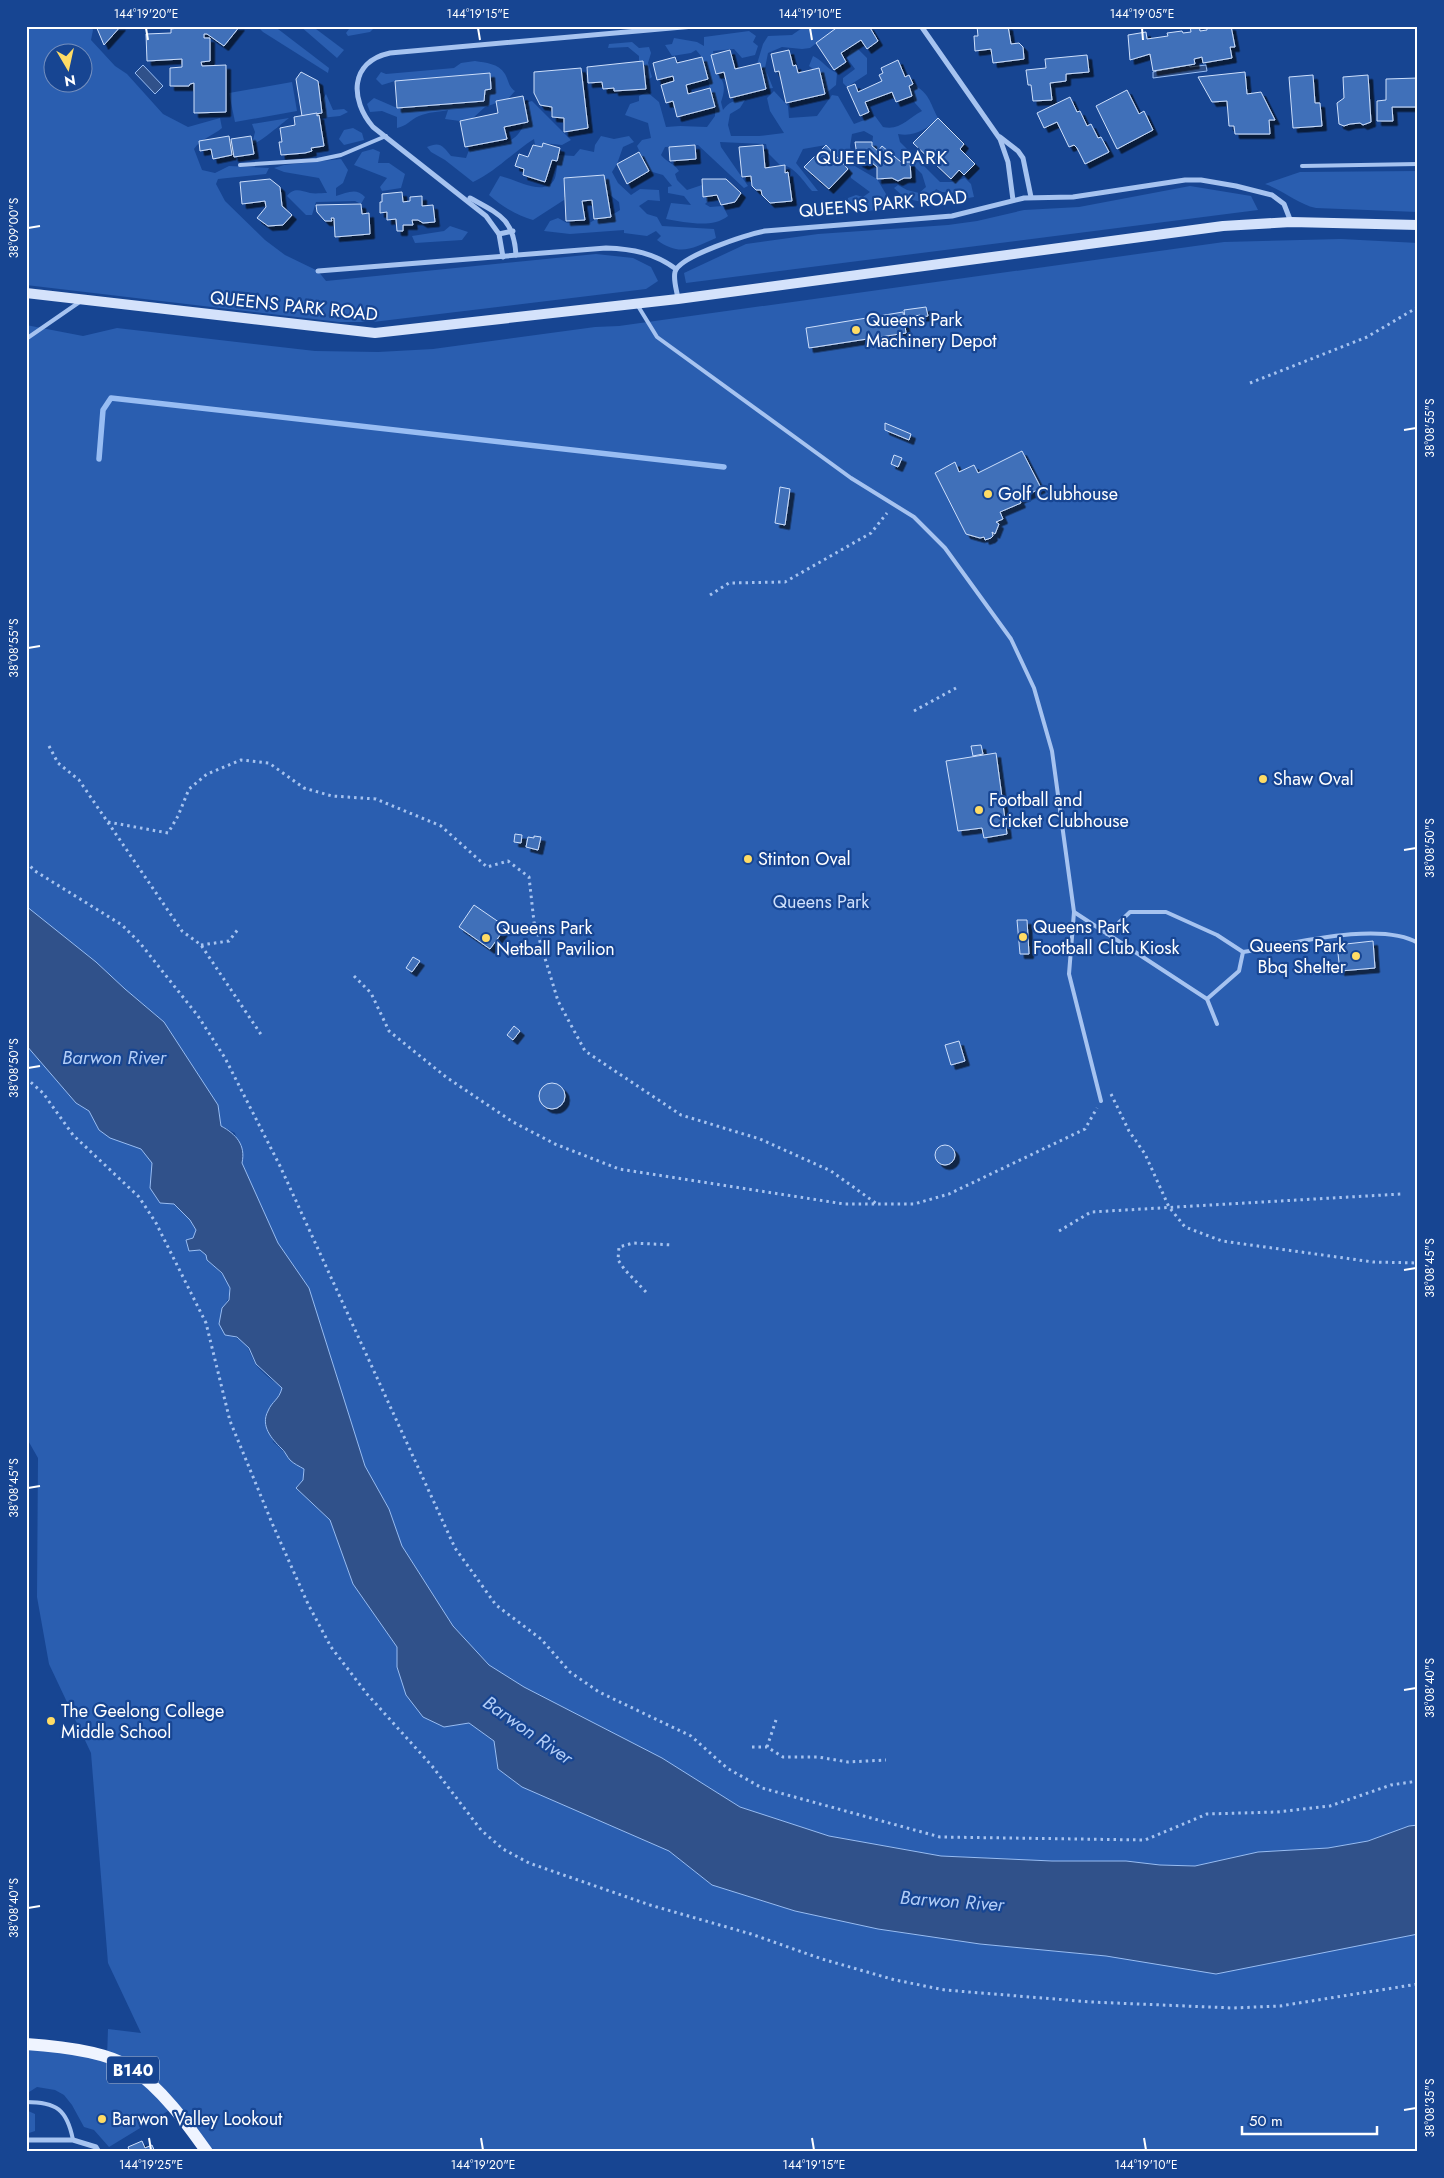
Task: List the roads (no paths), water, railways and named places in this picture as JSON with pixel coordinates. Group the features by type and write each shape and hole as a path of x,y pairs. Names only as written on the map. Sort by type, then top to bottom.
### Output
{"main road":[{"name":"QUEENS PARK ROAD","path":"26,293 375,333 678,299 1223,226 1291,222 1418,225"},
{"name":"B140","path":"26,2044 72,2049 96,2054 129,2066 163,2096 207,2152"}],"street":[{"path":"503,257 499,234 486,216 373,127 364,116 357,94 360,71 368,62 378,56 694,26"},
{"path":"921,26 998,135 1008,162 1013,200"},
{"path":"998,135 1018,151 1023,158 1032,197"},
{"name":"QUEENS PARK ROAD","path":"318,271 595,248 620,248 653,255 676,269 689,260 721,244 750,234 957,215 1013,200 1032,197 1074,197 1168,182 1201,180 1243,187 1276,197 1285,206 1291,222"},
{"path":"454,189 499,216 513,231 516,255"},
{"path":"499,234 513,231"},
{"path":"676,269 678,299"},
{"path":"26,2140 73,2140 96,2147 99,2152"}],"lane":[{"path":"240,165 317,160 341,155 386,136"},
{"path":"1302,166 1418,164"},
{"path":"26,339 83,300"},
{"path":"637,304 657,337 844,473 914,517 944,548 1011,638 1034,688 1052,751 1074,912 1069,974 1101,1102"},
{"path":"1074,912 1207,999 1217,1024"},
{"path":"1107,934 1130,912 1166,912 1217,935 1243,952 1350,934 1380,933 1408,937 1418,943"},
{"path":"1207,999 1239,971 1243,952"},
{"path":"26,2102 52,2104 64,2113 71,2126 73,2140"}],"water":[{"path":"143,65 163,86 155,94 135,73"},
{"path":"1189,65 1190,67 1206,65 1207,71 1153,78 1153,72"},
{"name":"Barwon River","path":"26,906 96,962 164,1022 218,1105 221,1126 235,1136 241,1145 243,1151 242,1163 278,1243 309,1288 365,1466 389,1509 402,1546 453,1626 489,1665 524,1687 662,1758 740,1807 829,1836 941,1856 1052,1861 1126,1861 1160,1865 1195,1866 1258,1852 1328,1848 1368,1841 1409,1826 1418,1825 1418,1934 1216,1974 1106,1956 980,1944 878,1929 795,1911 712,1885 669,1851 522,1787 498,1769 494,1741 469,1723 444,1727 423,1717 406,1695 397,1667 397,1647 353,1584 330,1520 296,1488 303,1480 304,1469 290,1460 268,1432 265,1422 266,1417 282,1388 256,1364 249,1348 237,1337 225,1335 219,1324 222,1308 229,1300 230,1288 222,1273 207,1260 206,1255 200,1250 189,1251 186,1240 193,1238 196,1230 190,1220 174,1204 160,1203 150,1188 152,1163 141,1149 110,1138 99,1130 89,1111 76,1103 26,1045"}],"waterway":[{"path":"99,459 103,410 111,398 724,467"}],"place":[{"name":"Queens Park Machinery Depot","path":"856,330"},
{"name":"Golf Clubhouse","path":"988,494"},
{"name":"Shaw Oval","path":"1263,779"},
{"name":"Football and Cricket Clubhouse","path":"979,810"},
{"name":"Stinton Oval","path":"748,859"},
{"name":"Queens Park Football Club Kiosk","path":"1023,937"},
{"name":"Queens Park Netball Pavilion","path":"486,938"},
{"name":"Queens Park Bbq Shelter","path":"1356,956"},
{"name":"The Geelong College Middle School","path":"51,1721"},
{"name":"Barwon Valley Lookout","path":"102,2119"}],"district":[{"name":"QUEENS PARK","path":"882,157"}],"park label":[{"name":"Queens Park","path":"821,902"}]}
